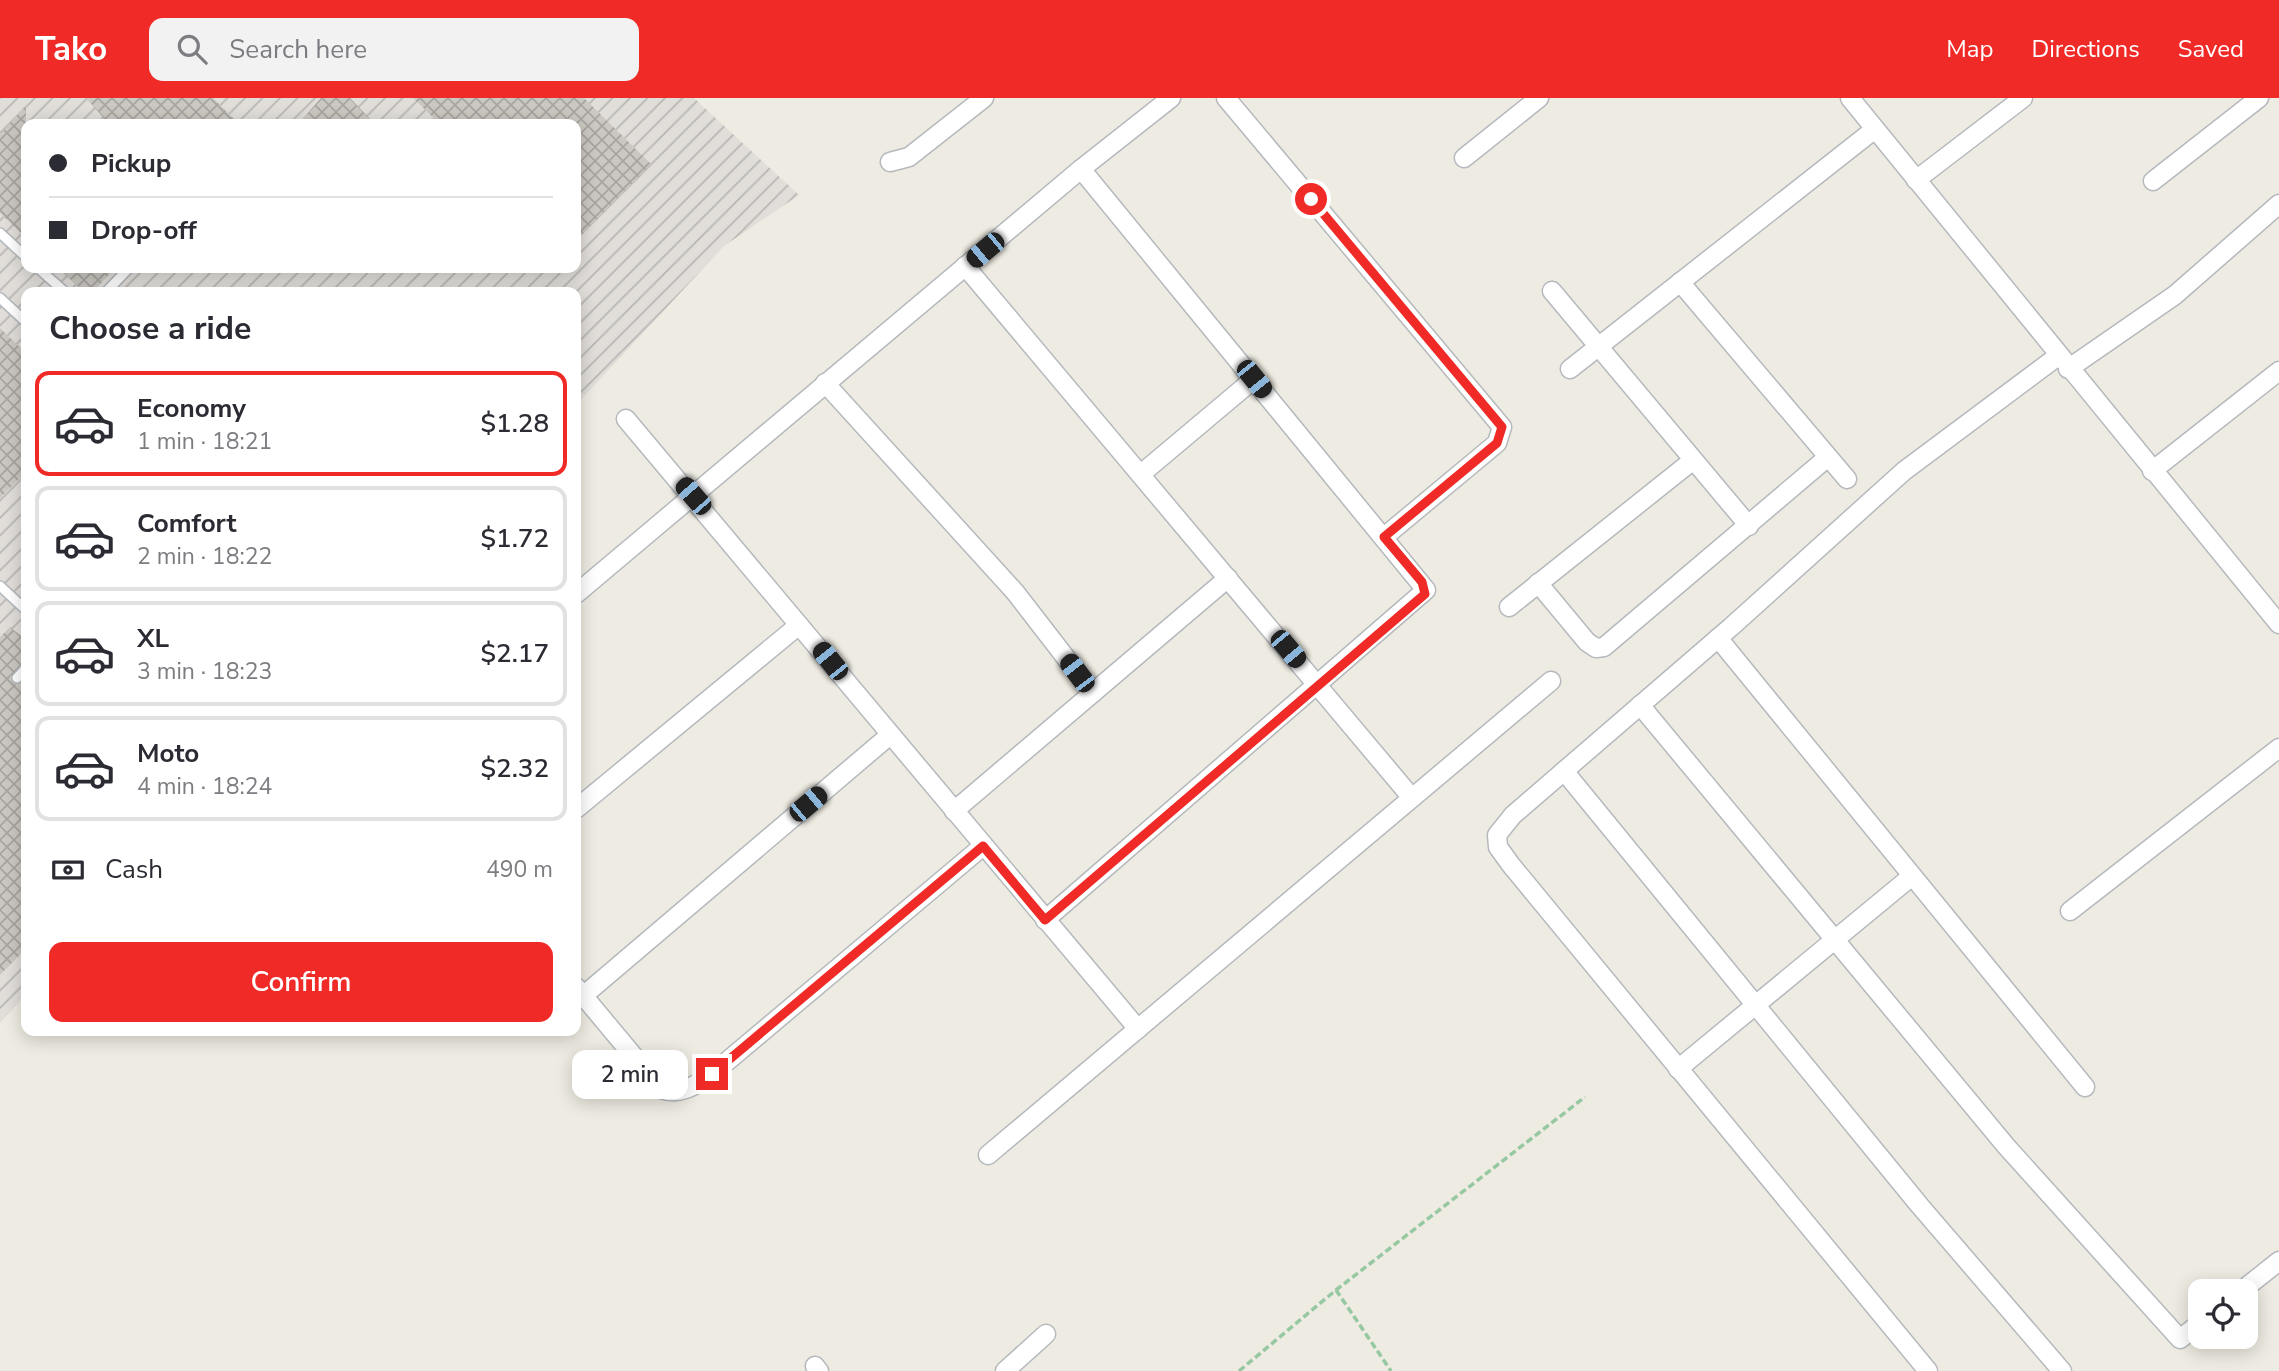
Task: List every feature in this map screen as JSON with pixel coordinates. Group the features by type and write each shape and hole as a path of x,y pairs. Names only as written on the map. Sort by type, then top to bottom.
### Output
{"street":[{"path":"890,162 909,157 984,98"},
{"path":"581,584 693,496 1081,169 1171,98"},
{"path":"1226,98 1502,427 1497,443 1384,537"},
{"path":"1464,158 1539,98"},
{"path":"1850,98 2063,363 2279,624"},
{"path":"1916,180 2023,98"},
{"path":"2153,181 2259,98"},
{"path":"1570,369 1875,129"},
{"path":"1045,920 1425,594 1422,582 1081,169"},
{"path":"1928,1371 1498,847 1497,835 1502,827 1564,771 1718,638 1904,471 2063,363 2175,295 2279,204"},
{"path":"965,266 1412,798"},
{"path":"1680,282 1847,479"},
{"path":"1552,291 1749,526"},
{"path":"2152,471 2279,371"},
{"path":"1141,474 1254,379"},
{"path":"825,383 1015,593 1093,693"},
{"path":"626,419 1138,1029"},
{"path":"1538,583 1587,642 1599,649 1608,645 1828,457"},
{"path":"1509,607 1692,461"},
{"path":"954,811 1228,578"},
{"path":"581,805 800,625"},
{"path":"1718,638 2085,1087"},
{"path":"988,1155 1551,681"},
{"path":"1640,705 2006,1146 2179,1339 2188,1332"},
{"path":"581,989 890,734"},
{"path":"2070,911 2279,748"},
{"path":"1564,771 1920,1206 2062,1371"},
{"path":"581,993 661,1089 676,1091 695,1085 723,1065 983,846"},
{"path":"1678,1069 1912,876"},
{"path":"2256,1279 2279,1261"},
{"path":"1005,1371 1046,1334"}],"lane":[{"path":"0,233 21,252"},
{"path":"44,273 59,287"},
{"path":"111,287 124,273"},
{"path":"0,298 21,317"},
{"path":"0,586 21,605"},
{"path":"17,678 21,674"}],"path":[{"path":"1239,1371 1336,1290 1585,1097"},
{"path":"1336,1290 1391,1371"}],"shaded area":[{"path":"0,98 694,98 799,195 724,246 581,400 581,287 21,287 21,1000 0,1023"}],"building":[{"path":"86,98 213,98 234,119 105,119"},
{"path":"321,98 350,98 370,119 302,119"},
{"path":"413,98 584,98 651,164 581,235 581,119 435,119"},
{"path":"26,105 26,119 21,119 21,233 0,213 0,135"},
{"path":"63,273 110,273 98,287 79,287"},
{"path":"0,328 21,348 21,477 0,498"},
{"path":"10,627 21,636 21,666 10,677 16,685 21,682 21,953 0,975 0,637"}],"route":[{"path":"712,1074 983,846 1045,920 1425,594 1422,582 1384,537 1497,443 1501,438 1502,427 1311,199"}]}
